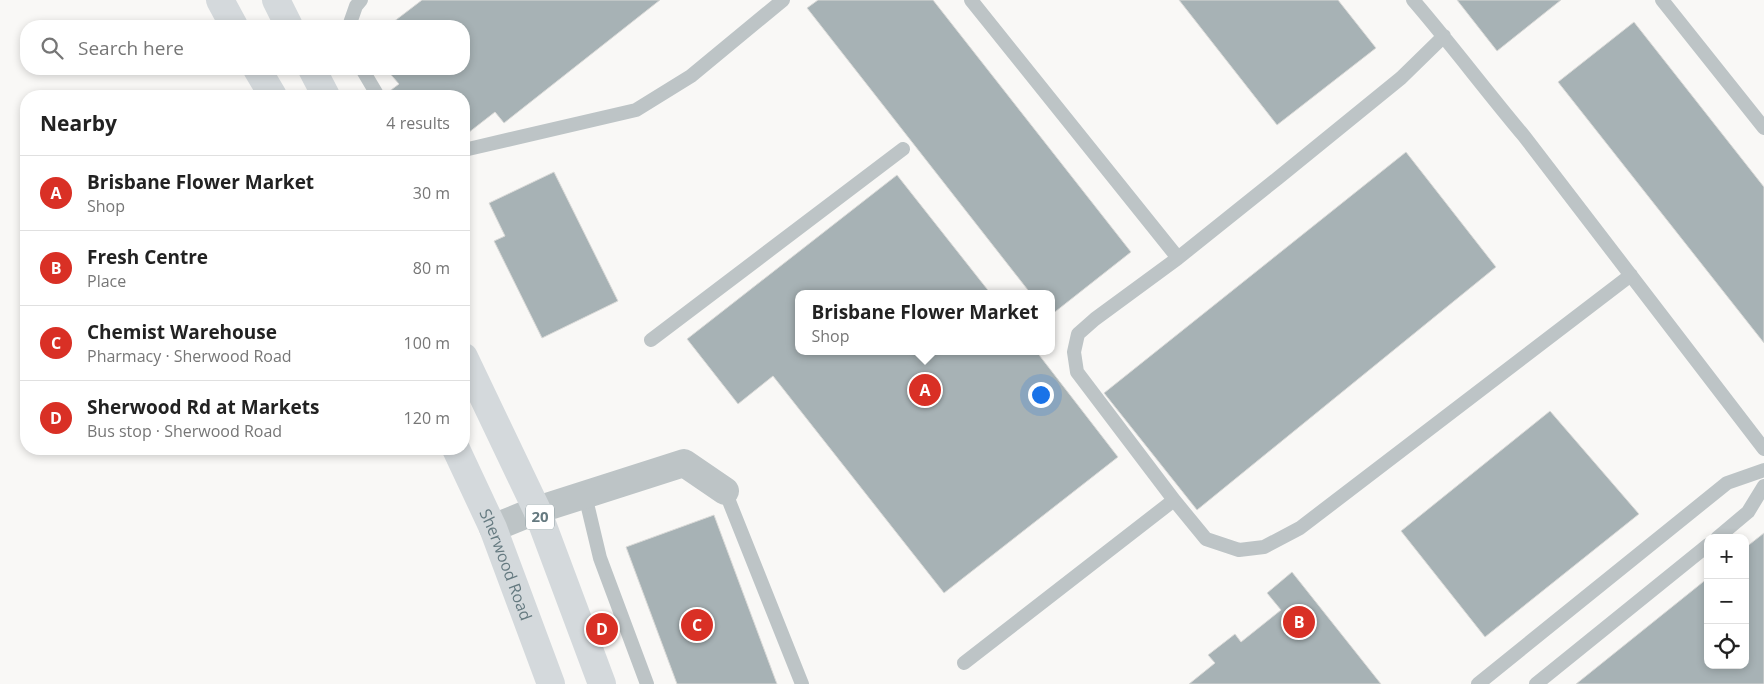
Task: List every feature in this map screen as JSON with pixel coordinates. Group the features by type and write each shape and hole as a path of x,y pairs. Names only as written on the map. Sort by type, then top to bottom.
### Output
{"main road":[{"path":"220,0 231,20"},
{"path":"276,0 287,20"},
{"path":"260,75 269,90"},
{"path":"315,75 323,90"},
{"name":"20","path":"470,370 537,510 602,684"},
{"name":"Sherwood Road","path":"459,455 493,528 551,684"}],"street":[{"path":"493,528 537,510 684,463 725,491"}],"lane":[{"path":"352,20 356,6 361,0"},
{"path":"470,149 636,110 691,76 783,0"},
{"path":"971,0 1178,258"},
{"path":"1413,0 1444,36 1631,275 1764,449"},
{"path":"1662,0 1764,128"},
{"path":"1444,36 1401,78 1178,258 1094,319 1078,334 1074,352 1076,372 1174,500 1206,539 1240,550 1264,547 1300,528 1631,275"},
{"path":"366,75 374,90"},
{"path":"651,340 902,149"},
{"path":"1478,684 1727,483 1764,470"},
{"path":"1722,534 1748,512 1764,486"},
{"path":"725,491 802,684"},
{"path":"585,495 600,558 647,684"},
{"path":"964,663 1174,500"},
{"path":"1536,684 1704,548"}],"building":[{"path":"422,0 660,0 504,123 495,112 470,131 470,90 391,90 399,84 391,75 470,75 470,20 396,20"},
{"path":"818,0 933,0 1131,252 1055,312 1055,290 1028,290 807,8"},
{"path":"1179,0 1338,0 1376,48 1277,125"},
{"path":"1457,0 1561,0 1497,51"},
{"path":"1634,22 1764,187 1764,343 1558,82"},
{"path":"1406,152 1496,267 1197,510 1104,393"},
{"path":"554,172 618,301 542,338 494,241 505,236 489,203"},
{"path":"897,175 988,290 795,290 795,355 1039,355 1118,457 944,593 773,376 738,404 687,339"},
{"path":"1550,411 1639,514 1485,637 1401,531"},
{"path":"714,515 777,684 677,684 626,547"},
{"path":"1764,533 1764,684 1576,684 1704,581 1704,669 1749,669 1749,545"},
{"path":"1292,572 1381,684 1189,684 1215,663 1208,655 1235,634 1241,642 1281,610 1267,593"}],"place":[{"name":"Brisbane Flower Market","path":"925,390"},
{"name":"Fresh Centre","path":"1299,622"},
{"name":"Chemist Warehouse","path":"697,625"},
{"name":"Sherwood Rd at Markets","path":"602,629"}]}
